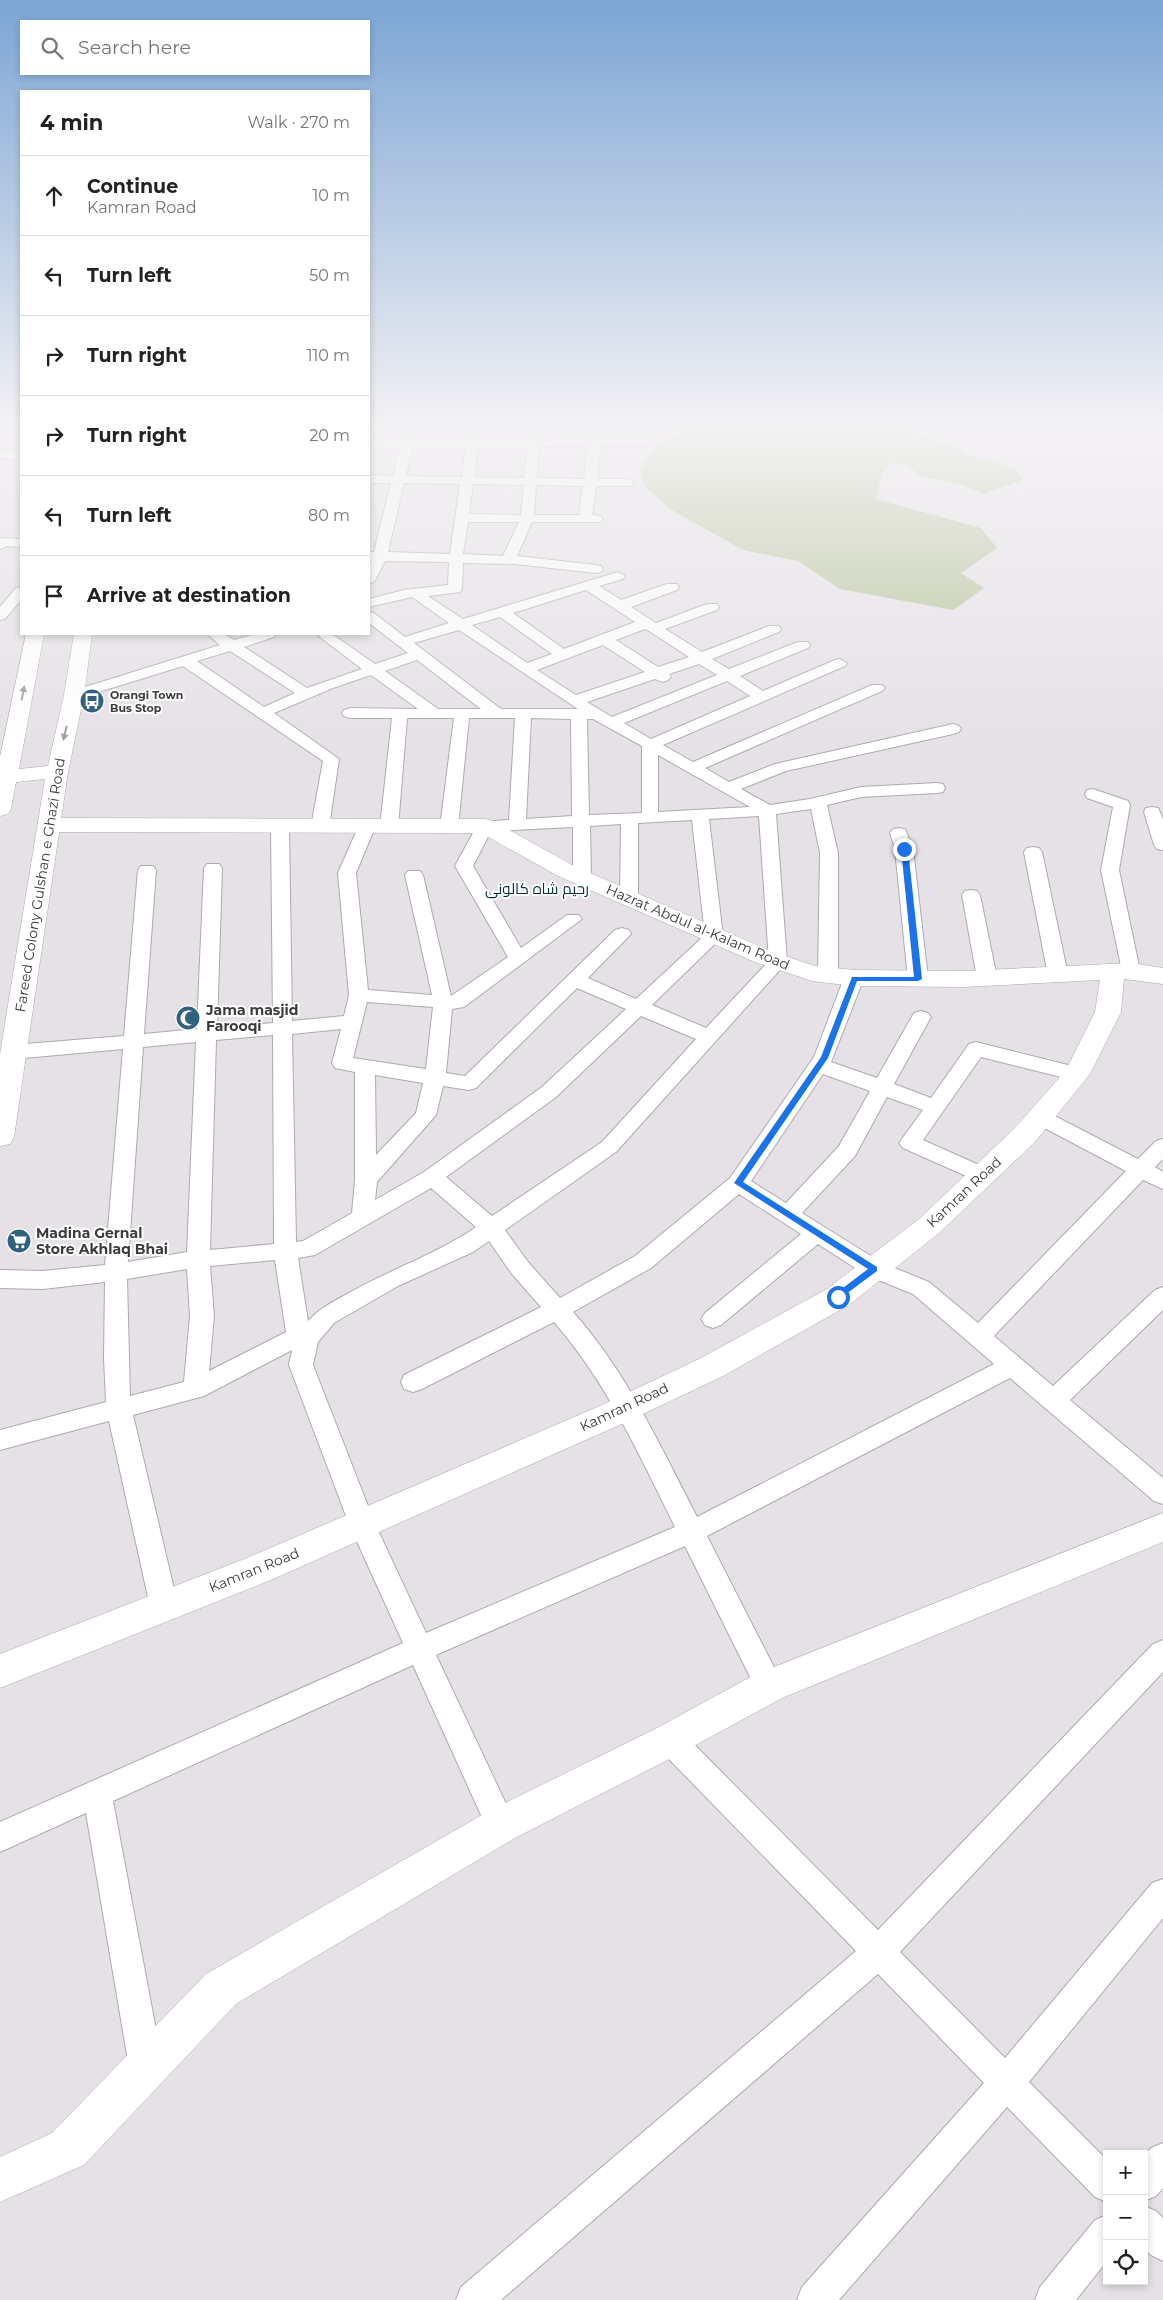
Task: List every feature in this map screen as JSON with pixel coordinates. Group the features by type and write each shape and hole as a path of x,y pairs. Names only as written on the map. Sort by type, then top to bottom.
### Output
{"street":[{"path":"370,574 381,535"},
{"path":"370,603 415,593 455,589 459,535"},
{"path":"508,560 519,535"},
{"path":"0,545 4,542 20,543"},
{"path":"374,556 508,560 596,569"},
{"path":"403,642 618,576"},
{"path":"587,585 762,697"},
{"path":"619,606 672,588"},
{"path":"2,610 20,592"},
{"path":"415,593 583,710 767,810"},
{"path":"525,669 604,640 712,607"},
{"path":"501,611 563,655"},
{"path":"370,617 498,714"},
{"path":"350,713 523,714 583,710 656,673 774,629"},
{"path":"0,809 35,635"},
{"name":"Fareed Colony Gulshan e Ghazi Road","path":"0,1137 57,772 74,695 82,635"},
{"path":"216,635 306,694"},
{"path":"74,695 265,635"},
{"path":"324,635 434,713"},
{"path":"604,640 686,692"},
{"path":"610,723 803,645"},
{"path":"262,713 306,694 419,654"},
{"path":"185,660 331,759 320,827"},
{"path":"650,745 840,663"},
{"path":"692,768 877,688"},
{"path":"582,878 583,710"},
{"path":"389,827 400,713"},
{"path":"449,827 462,714"},
{"path":"517,824 523,714"},
{"path":"728,788 781,767 953,729"},
{"path":"650,745 650,817"},
{"path":"7,776 57,772"},
{"path":"49,825 485,826 767,810 818,802 861,792 937,788"},
{"path":"1093,794 1122,804 1110,870 1122,972"},
{"path":"818,802 829,853 828,975"},
{"path":"0,1440 195,1389 302,1339 326,1318 390,1280 465,1246 609,1147 778,962 767,810"},
{"path":"1152,812 1163,845"},
{"path":"0,1279 43,1280 116,1272 198,1259 307,1249 432,1177 548,1092 714,936 700,815"},
{"path":"629,899 630,818"},
{"path":"280,826 285,1251 302,1339 301,1365 362,1524 501,1825"},
{"path":"485,826 464,866 518,959"},
{"name":"Hazrat Abdul al-Kalam Road","path":"485,826 582,878 714,936 778,962 812,973 854,978 918,979 1122,972 1163,976"},
{"path":"366,827 347,873 359,995 342,1063 469,1083 622,934"},
{"path":"900,833 904,849 918,979"},
{"path":"1033,852 1058,975"},
{"path":"195,1389 202,1316 198,1259 213,868"},
{"path":"147,870 116,1272 116,1358 119,1409 164,1606"},
{"path":"366,1180 426,1115 435,1078 443,1002 414,875"},
{"path":"971,895 987,978"},
{"path":"359,995 457,1002 573,919"},
{"name":"Kamran Road","path":"0,1671 259,1569 626,1407 712,1366 838,1297 930,1226 1040,1117 1077,1074 1108,1012 1122,972"},
{"path":"413,1382 557,1310 643,1262 738,1183 824,1058 854,978"},
{"path":"575,980 709,1037"},
{"path":"788,1214 847,1151 921,1016"},
{"path":"13,1052 352,1022"},
{"path":"982,1175 910,1144 976,1049 1077,1074"},
{"path":"819,1066 936,1107"},
{"path":"364,1216 366,1180 365,1067"},
{"path":"1040,1117 1163,1181"},
{"path":"979,1337 1163,1146"},
{"path":"432,1177 492,1228 520,1268 583,1340 626,1407 769,1686"},
{"path":"738,1183 874,1269 922,1288 1163,1493"},
{"path":"713,1319 817,1233"},
{"path":"1054,1400 1163,1296"},
{"path":"0,1837 419,1649 691,1532 1013,1365"},
{"path":"0,2180 68,2149 221,1990 501,1825 670,1740 769,1686 1163,1527"},
{"path":"474,2300 878,1953 1163,1653"},
{"path":"670,1740 1103,2180"},
{"path":"97,1794 146,2067"},
{"path":"815,2300 1006,2083 1163,1894"},
{"path":"1148,2179 1163,2160"},
{"path":"1148,2227 1163,2243"},
{"path":"1053,2300 1103,2237"}],"green space":[{"path":"717,535 987,535 997,548 961,573 984,588 953,610 840,589 798,561 743,550"}],"place":[{"name":"Orangi Town Bus Stop","path":"92,701"},
{"name":"Jama masjid Farooqi","path":"188,1018"},
{"name":"Madina Gernal Store Akhlaq Bhai","path":"19,1241"}],"district":[{"name":"رحیم شاہ کالونی","path":"537,888"}],"route":[{"path":"838,1297 874,1269 738,1183 824,1058 854,978 918,979 904,849"}]}
